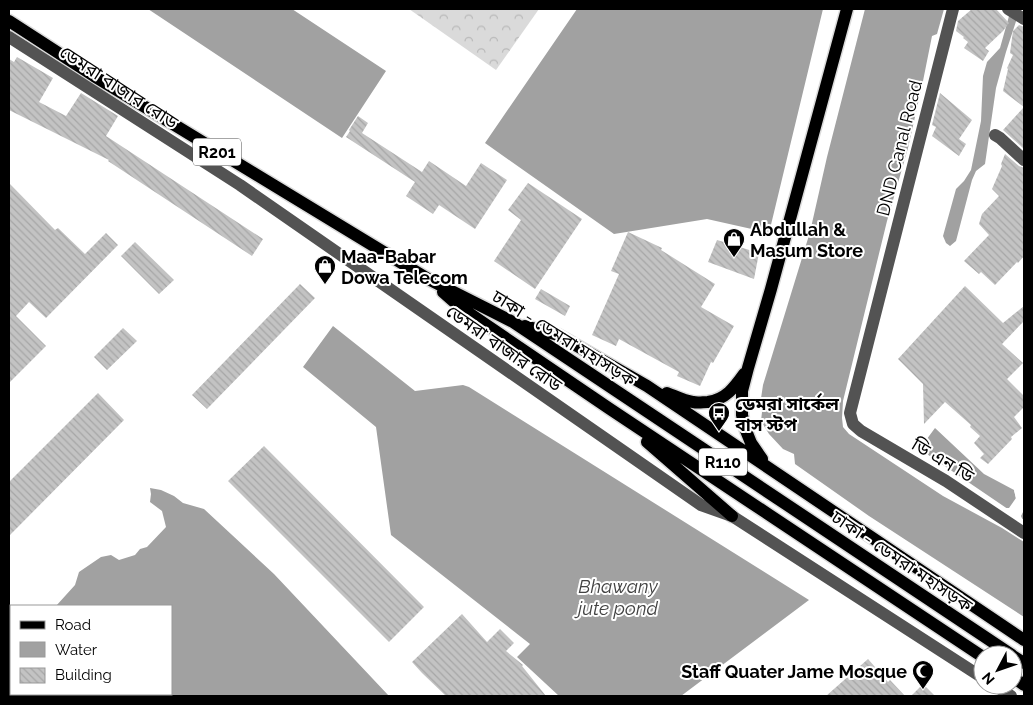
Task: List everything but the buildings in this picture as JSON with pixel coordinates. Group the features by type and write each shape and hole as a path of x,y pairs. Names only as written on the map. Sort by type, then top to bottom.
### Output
{"main road":[{"name":"R110","path":"767,466 751,443 744,428 742,391 847,9"},
{"name":"R201","path":"9,21 119,91 428,279"},
{"name":"ঢাকা - ডেমরা মহাসড়ক","path":"428,279 513,322 998,645"},
{"name":"ঢাকা - ডেমরা মহাসড়ক","path":"428,279 460,307 610,410 973,650"},
{"path":"513,322 558,335 648,386 1024,640"},
{"name":"R110","path":"648,386 692,402 714,401 726,396 735,387 748,368"},
{"path":"610,410 732,516"}],"street":[{"name":"DND Canal Road","path":"850,413 952,9"},
{"path":"1008,9 1023,18"},
{"name":"ডেমরা বাজার রোড","path":"9,37 240,186 701,506 732,516 973,672"},
{"path":"995,135 1024,160"},
{"name":"ডি এন ডি","path":"850,413 853,424 861,431 946,482 1024,533"}],"green space":[{"path":"409,9 539,9 496,70"}],"water":[{"path":"148,9 292,9 386,71 342,138"},
{"path":"577,9 823,9 769,233 707,219 614,234 485,143"},
{"path":"865,9 944,9 937,34 932,36 908,148 887,221 843,401 843,427 849,434 943,496 1024,542 1024,617 869,516 795,464 794,454 783,449 769,434 761,421 762,412 760,405 763,385 810,232"},
{"path":"1011,9 1020,9 996,88 985,164 976,171 972,180 956,241 950,246 946,243 943,236 956,189 971,170 981,121 983,76 987,62 1000,48"},
{"name":"Bhawany jute pond","path":"333,326 415,391 463,385 469,387 809,600 681,696 559,696 517,657 530,644 391,535 376,427 303,367"},
{"path":"935,428 984,474 1014,490 1016,499 1024,503 1024,520 921,450 921,447"},
{"path":"150,488 161,490 183,503 204,509 274,574 389,696 9,696 10,658 10,695 172,695 172,605 57,605 75,585 79,572 101,557 111,555 119,560 135,555 140,549 147,547 166,527 162,511 150,502"}],"pier":[{"path":"1014,490 1017,491 1018,497 1024,500 1024,510 1021,516 1024,523 1002,508 1009,508 1016,498"}],"place":[{"name":"Abdullah & Masum Store","path":"734,258"},
{"name":"Maa-Babar Dowa Telecom","path":"325,285"},
{"name":"ডেমরা সার্কেল বাস স্টপ","path":"719,432"},
{"name":"Staff Quater Jame Mosque","path":"923,690"}]}
